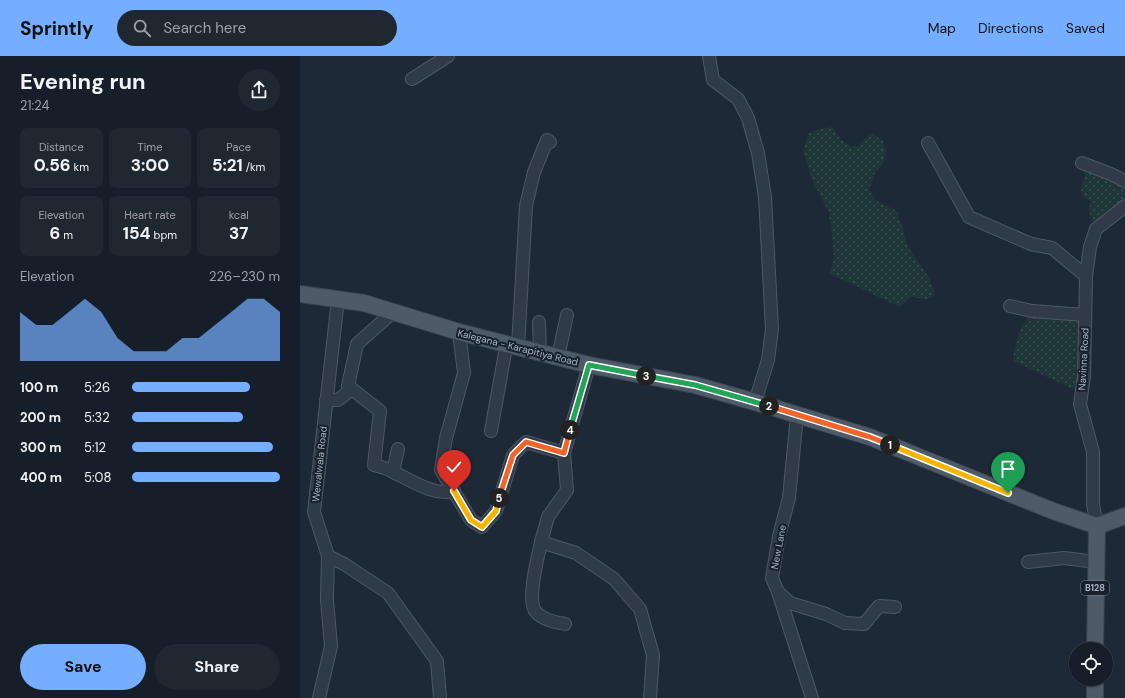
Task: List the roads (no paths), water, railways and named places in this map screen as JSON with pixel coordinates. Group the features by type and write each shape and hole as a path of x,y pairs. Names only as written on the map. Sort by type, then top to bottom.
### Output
{"main road":[{"name":"Kalegana - Karapitiya Road","path":"300,294 364,303 459,332 540,353 589,365 695,385 755,402 870,437 1054,511 1097,526"},
{"path":"1097,526 1125,516"},
{"name":"B128","path":"1095,642 1097,526"},
{"path":"1095,686 1095,698"}],"street":[{"path":"412,79 448,56"},
{"path":"709,56 713,80 738,99 748,118 758,153 766,197 772,329 768,360 755,402"},
{"path":"491,431 505,353 515,346 526,206 534,172 547,140 550,142"},
{"path":"928,143 969,217 1031,244 1052,248 1086,276"},
{"path":"1082,163 1125,181"},
{"name":"Navinna Road","path":"1097,526 1093,504 1093,452 1080,404 1084,377 1086,276 1090,247 1096,228 1125,206"},
{"name":"Wewalwala Road","path":"319,698 331,646 326,600 328,556 314,512 338,299"},
{"path":"1010,306 1032,311 1085,315"},
{"path":"393,312 357,344 348,386 380,411 374,465 393,472 423,487 446,493 454,491"},
{"path":"558,357 567,314"},
{"path":"539,322 540,353"},
{"path":"459,332 464,373 446,438 441,470 471,520 482,527 496,511 513,455 526,442 564,453"},
{"path":"565,624 551,622 536,612 531,599 541,542 548,517 567,490 564,453 589,365"},
{"path":"326,400 338,400 352,389"},
{"name":"New Lane","path":"797,415 789,498 779,536 772,578 778,592 812,698"},
{"path":"393,472 398,449"},
{"path":"541,542 576,553 614,579 640,609 653,655 650,698"},
{"path":"328,556 344,564 388,593 437,661 440,698"},
{"path":"1028,562 1064,558 1096,562"},
{"path":"778,592 790,602 826,614 845,624 864,624 879,606 895,607"}]}
